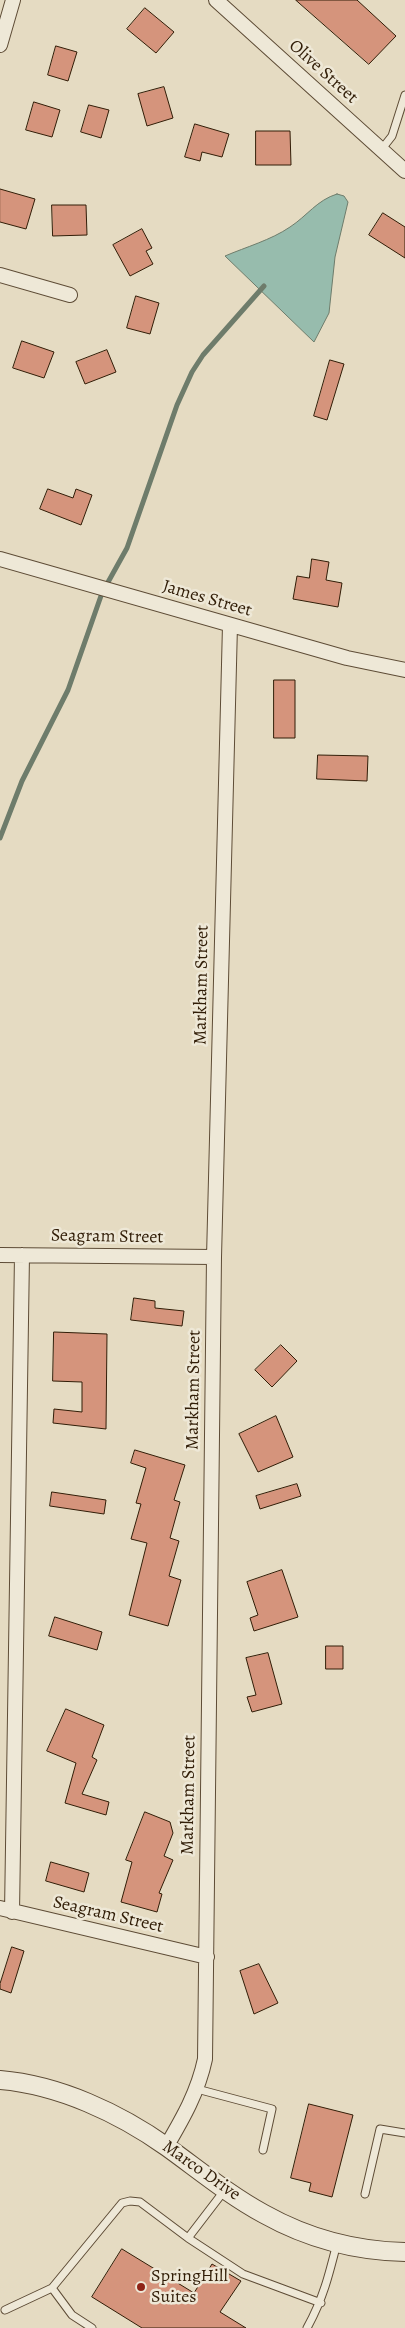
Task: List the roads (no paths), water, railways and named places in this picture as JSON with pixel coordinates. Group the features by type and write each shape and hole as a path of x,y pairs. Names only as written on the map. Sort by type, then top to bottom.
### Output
{"street":[{"name":"Olive Street","path":"216,0 405,171"},
{"path":"0,45 8,6"},
{"path":"0,275 70,294"},
{"name":"James Street","path":"0,559 347,658 405,670"},
{"name":"Markham Street","path":"166,2147 197,2089 205,2059 214,1257 230,625"},
{"name":"Seagram Street","path":"0,1255 214,1257"},
{"path":"6,1910 22,1255"},
{"name":"Seagram Street","path":"6,1910 206,1957"},
{"name":"Marco Drive","path":"0,2080 47,2088 74,2098 133,2126 166,2147 225,2190 263,2214 292,2228 351,2246 405,2252"}],"lane":[{"path":"382,150 392,136 405,95"},
{"path":"197,2089 272,2109 263,2150"},
{"path":"365,2194 380,2129 405,2133"},
{"path":"188,2238 225,2190"},
{"path":"5,2310 52,2288 122,2203 130,2201 140,2202 188,2238 243,2274 321,2303"},
{"path":"307,2328 321,2303 328,2283 337,2243"},
{"path":"52,2288 72,2315 92,2328"}],"waterway":[{"path":"0,838 22,781 68,690 102,593 127,548 177,405 192,372 203,355 264,286"}],"place":[{"name":"SpringHill Suites","path":"141,2287"}]}
